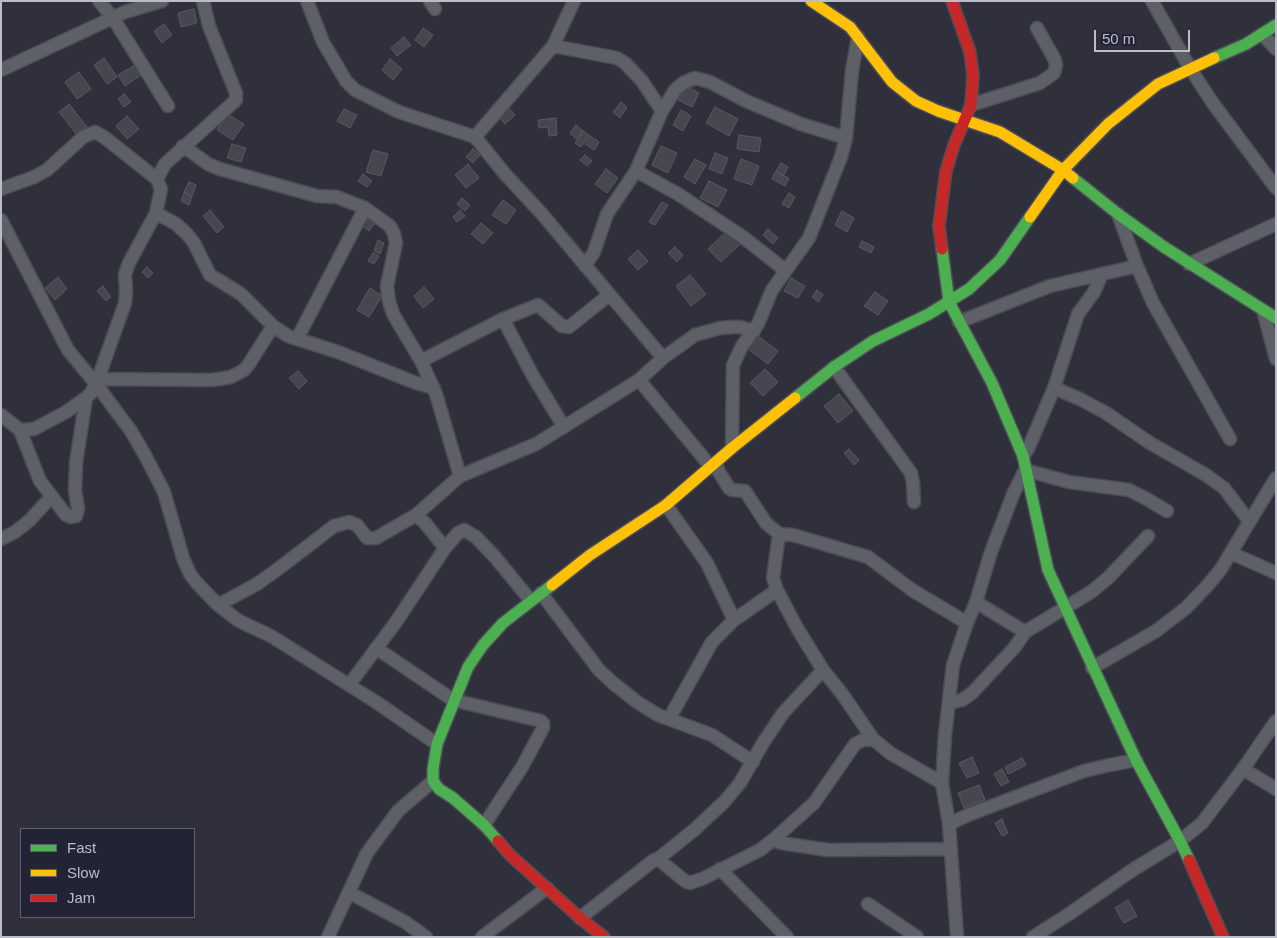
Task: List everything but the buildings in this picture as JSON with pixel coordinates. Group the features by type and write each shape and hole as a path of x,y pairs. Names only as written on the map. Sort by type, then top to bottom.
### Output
{"street":[{"path":"99,1 113,18 168,106"},
{"path":"1,70 113,18 162,1"},
{"path":"157,179 165,164 183,146 236,100 209,26 203,1"},
{"path":"307,1 323,42 346,81 355,90 400,112 475,137 663,358"},
{"path":"475,137 553,46 574,1"},
{"path":"811,1 824,5 850,27 892,82 916,101 938,111 1000,132 1063,170 1118,214 1189,264 1276,318"},
{"path":"952,1 970,52 973,75 971,105 946,171 941,205 939,226 949,302 992,383 1023,456 1048,570 1136,760 1180,841 1221,936"},
{"path":"1152,1 1190,68 1212,102 1276,188"},
{"path":"604,937 590,932 580,918 510,855 484,825 439,789 433,781 437,744 453,700 468,666 483,645 503,622 590,555 666,505 732,448 834,367 872,342 929,314 969,289 1000,260 1063,170 1108,124 1139,98 1158,84 1246,44 1276,25"},
{"path":"971,105 1040,83 1054,74 1055,60 1037,28"},
{"path":"1262,34 1276,50"},
{"path":"732,448 733,365 742,346 754,331 764,313 772,290 809,238 841,157 846,138 852,71 858,37"},
{"path":"553,46 617,58 626,63 642,81 662,111"},
{"path":"585,266 594,252 607,214 636,171 662,111 676,90 684,83 695,78 710,82 746,101 801,124 846,138"},
{"path":"1,188 47,170 83,137 95,132 157,179 161,189 156,213 124,274 125,303 97,381 86,398 76,463 75,490 78,513 71,517 66,515 51,497 40,481 20,430 1,414"},
{"path":"183,146 208,164 220,169 317,196 337,197 364,208 390,226 396,243 387,286 389,301 393,314 421,361 434,388 460,476"},
{"path":"636,171 678,194 743,237 786,270"},
{"path":"297,339 364,208"},
{"path":"156,213 176,224 187,234 194,243 210,276 241,294 273,326 288,336 338,352 408,380 434,388"},
{"path":"1118,214 1153,303 1230,439"},
{"path":"1,220 68,350 97,381 131,431 164,492 183,558 190,574 218,605 239,621 271,636 437,744"},
{"path":"1189,264 1276,224"},
{"path":"959,322 1050,286 1137,266"},
{"path":"1023,456 1028,449 1054,388 1078,314 1094,292 1102,274"},
{"path":"421,361 503,319 538,305 562,326 569,327 609,295"},
{"path":"1263,310 1276,359"},
{"path":"503,319 533,376 564,427"},
{"path":"97,381 212,380 231,377 244,370 249,364 273,326"},
{"path":"218,605 257,584 334,526 349,522 356,524 367,538 376,538 416,515 460,476 536,444 639,380 663,358 695,335 720,328 734,327 754,331"},
{"path":"834,367 911,473 914,502"},
{"path":"639,380 714,465 729,488 745,492 766,523 779,534 793,535 868,557 912,590 967,623"},
{"path":"1054,388 1106,413 1150,443 1206,475 1224,488 1249,521"},
{"path":"20,430 34,429 86,398"},
{"path":"1025,470 1069,482 1129,490 1166,511"},
{"path":"957,937 949,824 942,783 953,665 976,602 991,552 1014,492 1025,470"},
{"path":"1092,668 1156,630 1186,608 1208,585 1231,553 1276,478"},
{"path":"1,539 15,532 30,520 51,497"},
{"path":"666,505 707,562 734,620"},
{"path":"416,515 425,522 445,548"},
{"path":"349,685 430,573 445,548 458,533 464,530 469,531 536,597 599,670 613,683 637,702 669,719 712,735 753,762"},
{"path":"779,534 773,578 777,590 797,628 823,670 873,738 890,753 942,783"},
{"path":"949,703 962,700 972,693 1015,647 1025,632 1092,592 1148,536"},
{"path":"1231,553 1276,572"},
{"path":"669,719 712,642 734,620 777,590"},
{"path":"976,602 1025,632"},
{"path":"376,648 453,700 543,723 543,728 522,767 484,825"},
{"path":"580,918 641,869 658,859 724,802 740,783 783,713 823,670"},
{"path":"1033,937 1134,869 1180,841 1202,823 1244,769 1276,721"},
{"path":"658,859 690,883 760,850 818,798 856,744 873,738"},
{"path":"949,824 1084,771 1136,760"},
{"path":"1244,769 1276,789"},
{"path":"328,937 367,853 398,811 433,781"},
{"path":"773,840 781,843 828,850 951,849"},
{"path":"720,869 787,937"},
{"path":"482,937 547,888"},
{"path":"350,893 404,922 426,937"},
{"path":"868,904 917,937"}],"traffic: fast":[{"path":"1214,58 1246,44 1276,25"},
{"path":"1073,178 1164,247 1276,318"},
{"path":"795,398 834,367 873,341 929,314 969,289 1000,260 1030,217"},
{"path":"942,249 949,302 992,383 1023,456 1048,570 1136,760 1189,860"},
{"path":"498,841 484,825 453,798 439,789 433,781 437,744 468,667 483,645 503,623 552,585"}],"traffic: slow":[{"path":"811,1 850,27 892,82 916,101 938,111 1000,132 1073,178"},
{"path":"1030,217 1063,170 1108,124 1158,84 1214,58"},
{"path":"552,585 590,555 666,505 732,448 795,398"}],"traffic: jam":[{"path":"942,249 939,226 946,171 954,145 971,105 973,75 970,52 952,1"},
{"path":"498,841 510,855 604,937"},
{"path":"1189,860 1223,937"}]}
